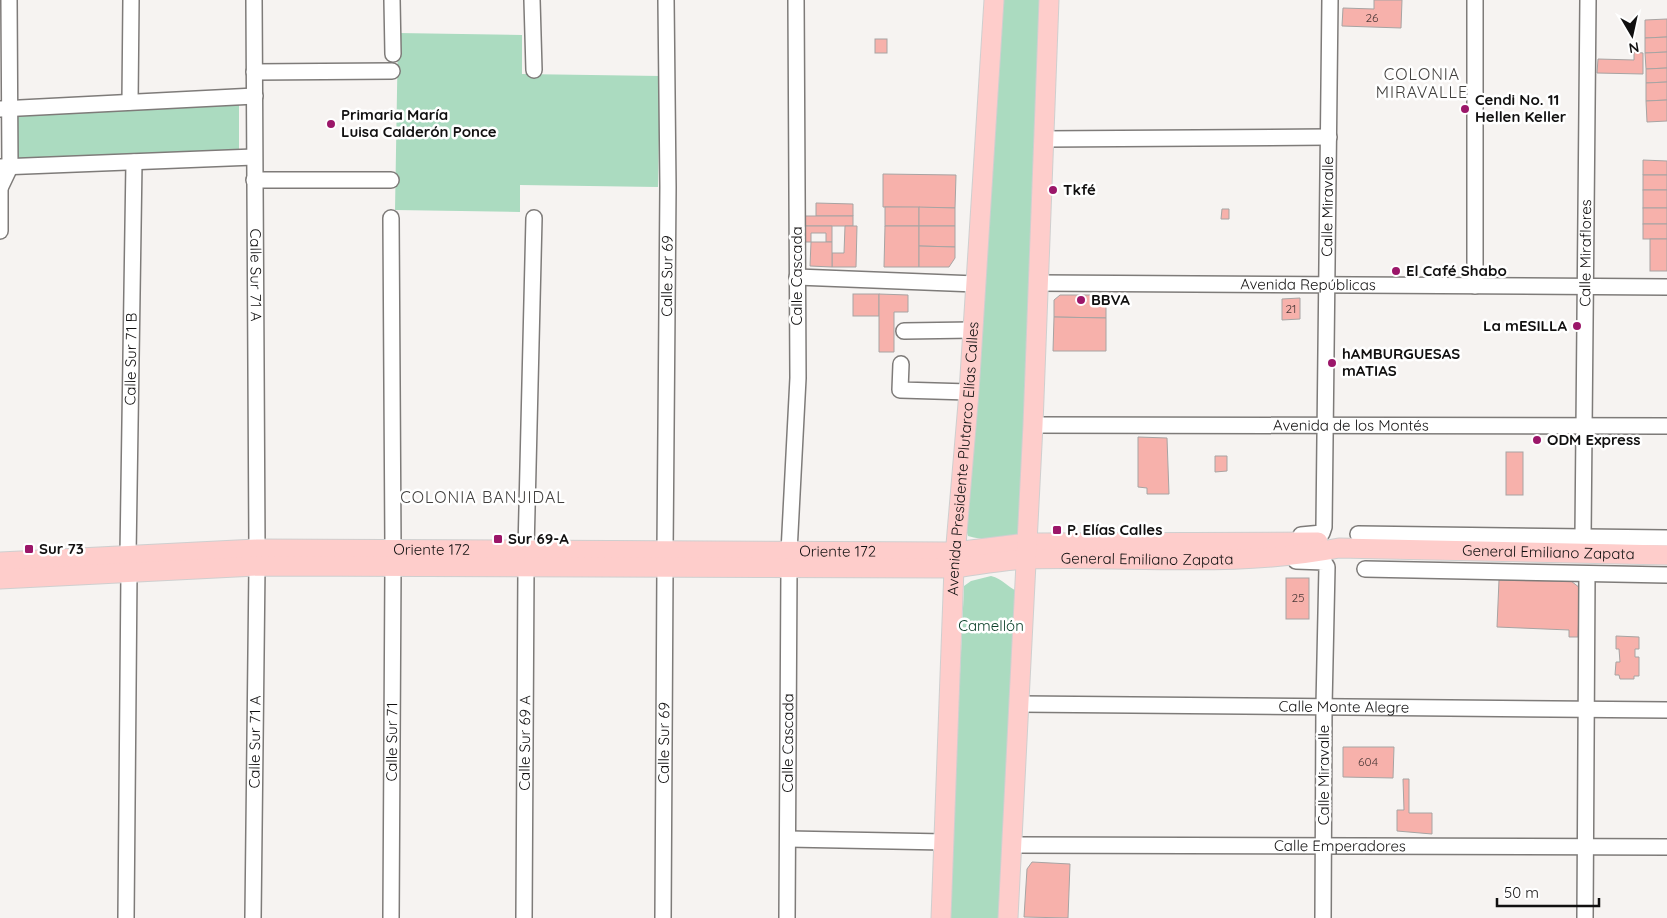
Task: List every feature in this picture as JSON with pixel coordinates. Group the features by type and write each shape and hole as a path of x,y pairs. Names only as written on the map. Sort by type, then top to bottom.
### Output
{"main road":[{"name":"Avenida Presidente Plutarco Elías Calles","path":"941,918 954,560 969,392 994,0"},
{"path":"1008,918 1033,425 1049,0"},
{"name":"General Emiliano Zapata","path":"954,560 1027,551 1280,541 1318,542 1339,548"},
{"name":"General Emiliano Zapata","path":"1027,551 1244,559 1339,548 1667,555"},
{"name":"Oriente 172","path":"0,562 128,564 257,558 954,560"},
{"name":"Oriente 172","path":"0,579 128,564"}],"street":[{"path":"0,231 0,185 5,167 9,0"},
{"path":"130,102 131,0"},
{"name":"Calle Sur 71 A","path":"253,918 257,558 254,0"},
{"path":"392,0 393,54"},
{"path":"532,0 534,70"},
{"name":"Calle Sur 69","path":"663,918 668,194 666,0"},
{"name":"Calle Cascada","path":"788,918 789,560 798,378 796,0"},
{"name":"Calle Miravalle","path":"1280,541 1300,535 1322,533 1326,426 1325,286 1330,0"},
{"path":"1475,0 1475,286"},
{"name":"Calle Miraflores","path":"1583,537 1583,426 1587,288 1588,0"},
{"path":"254,72 392,71"},
{"path":"5,109 255,96"},
{"path":"1044,139 1329,137"},
{"path":"5,167 254,157"},
{"name":"Calle Sur 71 B","path":"126,918 128,564 134,162"},
{"path":"254,180 391,180"},
{"name":"Calle Sur 71","path":"391,218 393,558 391,918"},
{"name":"Calle Sur 69 A","path":"524,918 526,559 534,218"},
{"path":"797,277 976,284"},
{"name":"Avenida Repúblicas","path":"1039,283 1587,288 1667,287"},
{"path":"904,331 973,330"},
{"path":"901,364 900,390 969,392"},
{"name":"Avenida de los Montés","path":"1033,425 1667,426"},
{"path":"1358,534 1667,538"},
{"name":"Calle Miravalle","path":"1244,559 1322,562 1327,565 1323,918"},
{"path":"1365,569 1667,575"},
{"path":"1585,918 1587,574"},
{"name":"Calle Monte Alegre","path":"1020,704 1667,710"},
{"path":"788,839 945,842"},
{"name":"Calle Emperadores","path":"1012,845 1667,847"}],"green space":[{"path":"998,0 1045,0 1019,535 1000,539 987,539 968,536 965,526"},
{"path":"398,33 522,35 522,74 660,76 658,187 520,185 520,212 395,210"},
{"path":"239,104 239,150 14,161 14,114"},
{"name":"Camellón","path":"991,576 1019,592 1004,918 949,918 964,586 971,581"}],"building":[{"path":"1374,0 1402,0 1401,28 1342,26 1343,8 1374,9"},
{"path":"1667,19 1667,37 1645,38 1645,20"},
{"path":"1667,37 1667,52 1645,53 1645,38"},
{"path":"875,39 887,39 887,53 875,53"},
{"path":"1634,52 1643,53 1643,74 1597,73 1598,59 1634,60"},
{"path":"1667,52 1667,68 1646,69 1645,53"},
{"path":"1667,68 1667,82 1646,83 1646,69"},
{"path":"1667,82 1667,100 1646,101 1646,83"},
{"path":"1667,100 1667,121 1647,122 1646,101"},
{"path":"1643,160 1667,161 1667,175 1643,175"},
{"path":"883,174 956,175 955,208 883,207"},
{"path":"1643,175 1667,175 1667,190 1643,190"},
{"path":"1643,190 1667,190 1667,208 1643,208"},
{"path":"816,203 853,204 853,216 816,216"},
{"path":"885,207 919,207 919,226 885,226"},
{"path":"919,207 955,208 955,226 919,226"},
{"path":"1643,208 1667,208 1667,224 1643,224"},
{"path":"1222,209 1229,209 1229,219 1221,219"},
{"path":"805,216 853,216 853,226 805,226"},
{"path":"1643,224 1667,224 1667,239 1643,239"},
{"path":"805,226 832,226 832,242 826,242 826,233 811,233 811,242 805,242"},
{"path":"845,226 857,226 856,267 832,267 832,253 844,253"},
{"path":"885,226 919,226 919,267 884,267"},
{"path":"919,226 955,226 955,247 919,246"},
{"path":"1650,239 1667,239 1667,271 1650,271"},
{"path":"811,242 832,242 832,267 810,266"},
{"path":"919,246 955,247 955,258 949,267 919,267"},
{"path":"853,294 879,294 879,316 853,316"},
{"path":"879,294 908,295 908,312 894,312 894,352 879,352"},
{"path":"1060,295 1106,295 1106,318 1054,317 1054,300"},
{"path":"1300,298 1300,319 1282,320 1282,299"},
{"path":"1054,317 1106,318 1106,351 1053,351"},
{"path":"1138,437 1167,438 1169,494 1147,494 1147,488 1138,487"},
{"path":"1506,452 1523,452 1523,495 1506,495"},
{"path":"1215,456 1227,456 1227,471 1215,472"},
{"path":"1286,578 1309,578 1309,619 1286,619"},
{"path":"1499,580 1571,581 1580,588 1578,637 1569,637 1569,630 1497,627"},
{"path":"1616,636 1639,637 1639,649 1635,649 1635,657 1639,657 1639,676 1634,676 1634,679 1620,679 1619,675 1615,675 1616,662 1620,662 1619,649 1616,649"},
{"path":"1343,747 1394,747 1393,778 1343,777"},
{"path":"1403,779 1409,779 1409,813 1432,813 1432,834 1397,831 1397,810 1404,810"},
{"path":"1032,862 1070,864 1068,918 1024,917 1027,869"}],"place":[{"name":"Cendi No. 11 Hellen Keller","path":"1465,109"},
{"name":"Primaria María Luisa Calderón Ponce","path":"331,124"},
{"name":"Tkfé","path":"1053,190"},
{"name":"El Café Shabo","path":"1396,271"},
{"name":"BBVA","path":"1081,300"},
{"name":"La mESILLA","path":"1577,326"},
{"name":"hAMBURGUESAS mATIAS","path":"1332,363"},
{"name":"ODM Express","path":"1537,440"},
{"name":"P. Elías Calles","path":"1057,530"},
{"name":"Sur 69-A","path":"498,539"},
{"name":"Sur 73","path":"29,549"}],"district":[{"name":"COLONIA MIRAVALLE","path":"1422,83"},
{"name":"COLONIA BANJIDAL","path":"483,497"}]}
